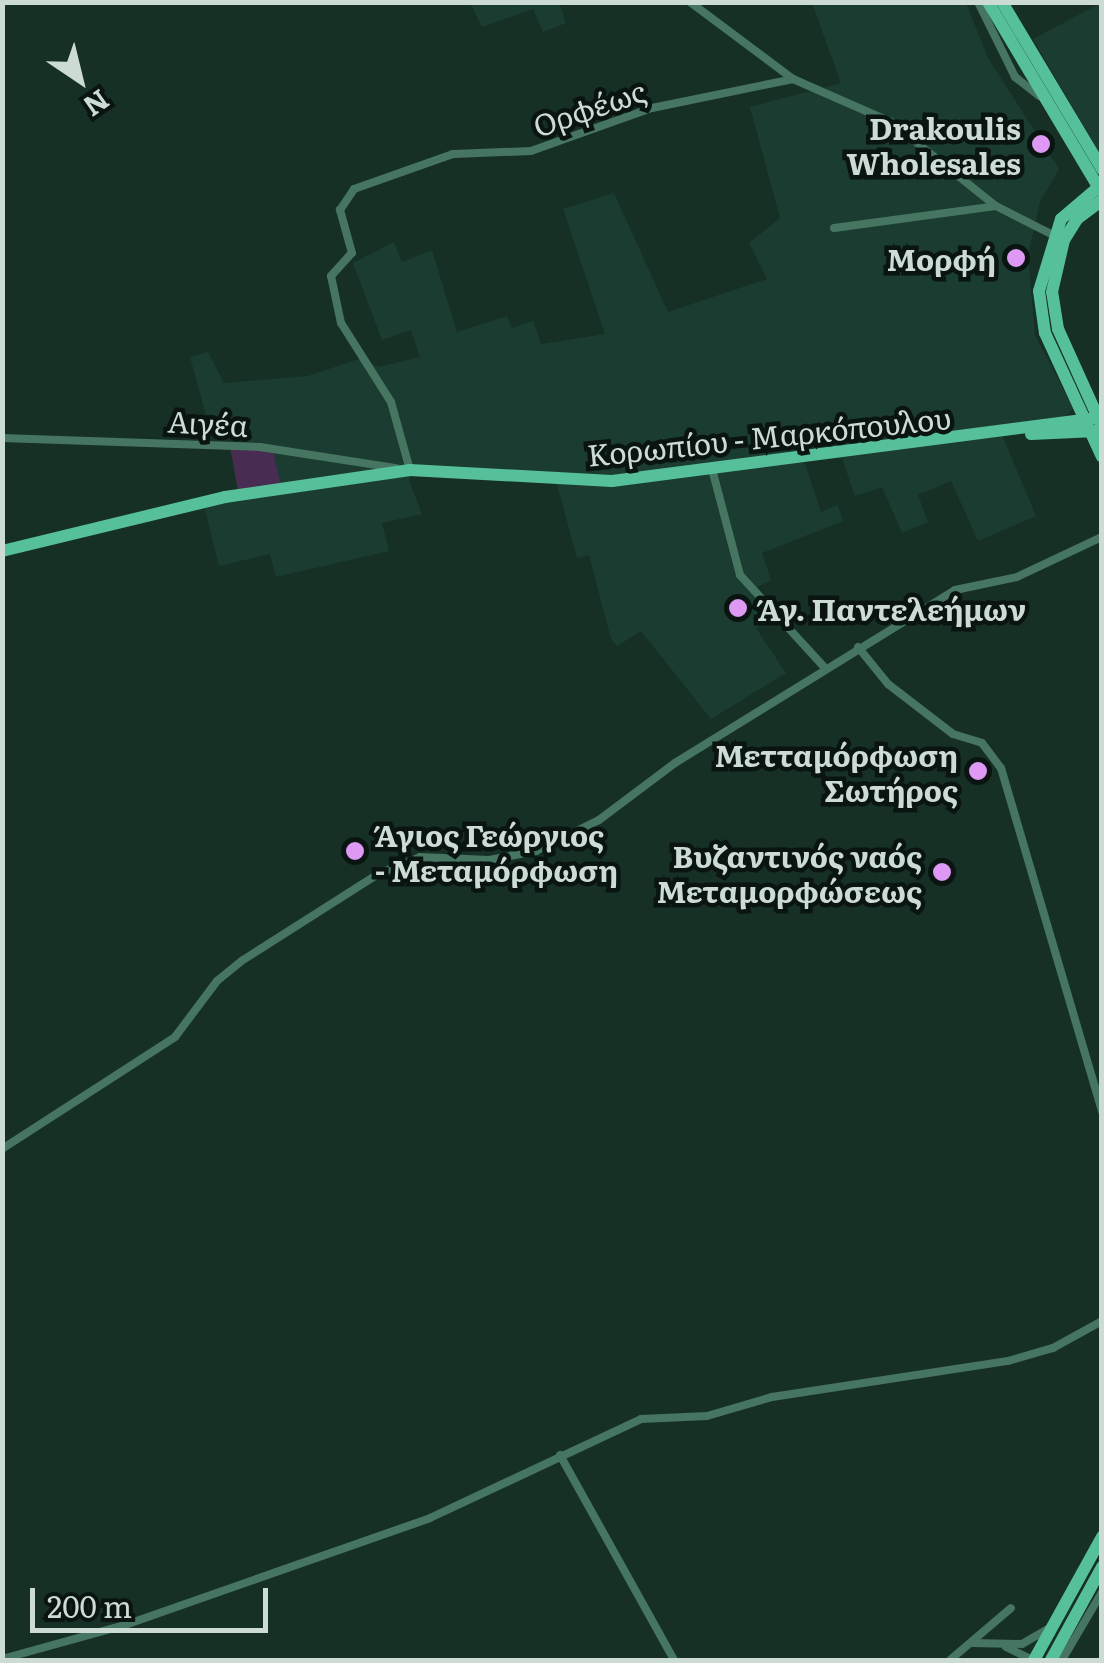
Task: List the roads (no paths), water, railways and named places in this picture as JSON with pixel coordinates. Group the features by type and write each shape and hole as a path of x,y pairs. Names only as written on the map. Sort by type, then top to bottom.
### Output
{"main road":[{"path":"988,2 1039,96 1094,169"},
{"path":"1002,2 1094,169 1101,191"},
{"path":"1094,169 1078,200 1052,235 1040,276 1041,319 1096,423"},
{"path":"1078,200 1101,191"},
{"path":"1101,191 1077,219 1055,266 1053,304 1096,423 1102,456"},
{"path":"1077,219 1102,214"},
{"name":"Κορωπίου - Μαρκόπουλου","path":"2,551 225,497 410,470 576,481 712,469 1096,423"},
{"path":"1034,1660 1102,1537"},
{"path":"1051,1660 1102,1567"}],"street":[{"path":"690,2 792,79 890,122 996,206 1052,235"},
{"path":"978,2 1015,77 1039,96"},
{"name":"Ορφέως","path":"410,470 392,402 341,323 331,276 352,252 340,210 348,192 453,154 531,151 652,108 792,79"},
{"path":"834,228 996,206"},
{"name":"Αιγέα","path":"2,438 260,447 410,470"},
{"path":"712,469 740,575 824,667"},
{"path":"2,1149 175,1037 217,981 243,960 378,874 420,857 489,860 536,852 599,820 824,667 954,590 1031,572 1102,537"},
{"path":"858,647 888,684 953,734 982,743 1001,768 1102,1111"},
{"path":"2,1658 125,1625 387,1534 456,1508 640,1419 707,1416 772,1398 1008,1361 1053,1348 1102,1321"},
{"path":"560,1455 674,1660"},
{"path":"1062,1660 1102,1592"},
{"path":"950,1660 1011,1608"},
{"path":"972,1643 1002,1645 1036,1639 1053,1626"},
{"path":"1002,1645 1034,1660"}],"place":[{"name":"Drakoulis Wholesales","path":"1041,144"},
{"name":"Μορφή","path":"1016,258"},
{"name":"Άγ. Παντελεήμων","path":"738,608"},
{"name":"Μετταμόρφωση Σωτήρος","path":"978,771"},
{"name":"Άγιος Γεώργιος - Μεταμόρφωση","path":"355,851"},
{"name":"Βυζαντινός ναός Μεταμορφώσεως","path":"942,872"}]}
